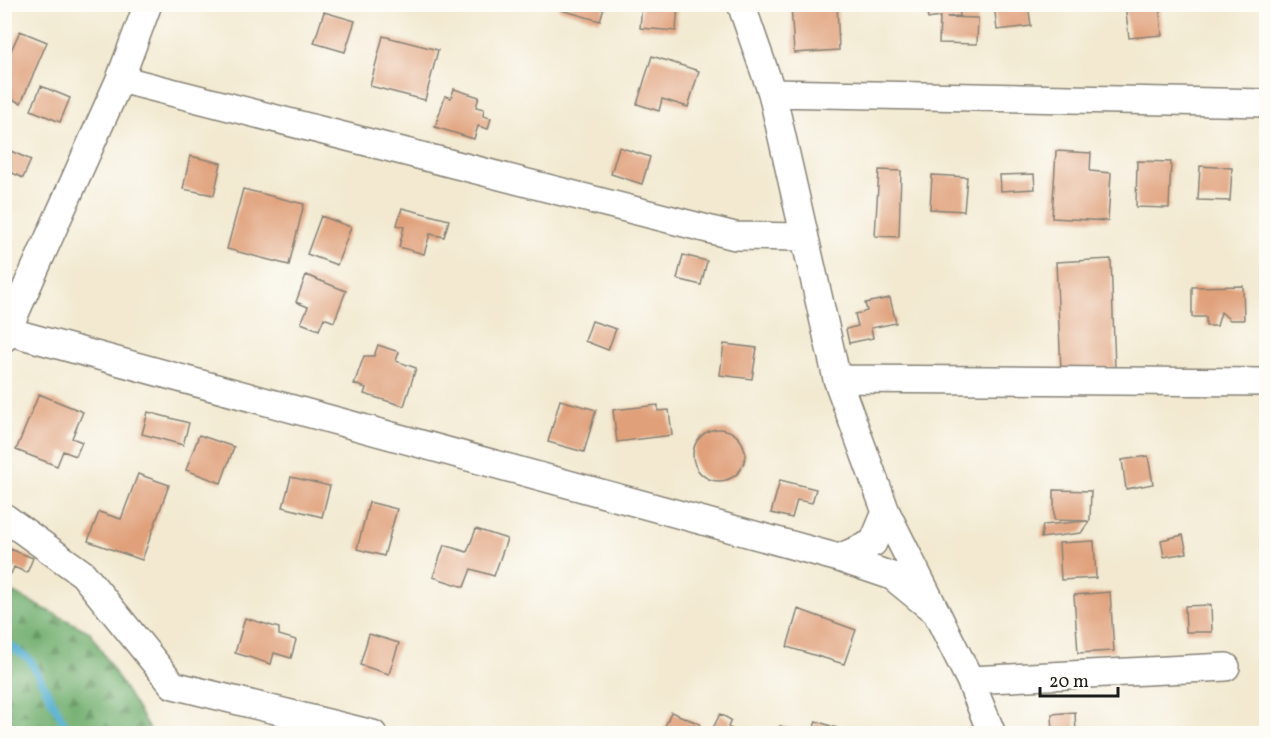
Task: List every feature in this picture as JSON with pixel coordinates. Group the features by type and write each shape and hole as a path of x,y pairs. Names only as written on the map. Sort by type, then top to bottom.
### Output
{"street":[{"path":"148,4 120,79 6,334 839,558 892,576 936,612"},
{"path":"741,4 772,93 837,379 886,512 970,680 992,734"},
{"path":"120,79 735,236 803,237"},
{"path":"772,93 1266,103"},
{"path":"837,379 1266,382"},
{"path":"839,558 873,543 886,512"},
{"path":"4,518 83,574 173,685 373,734"},
{"path":"970,680 1226,667"}],"green space":[{"path":"4,588 90,632 152,733 14,733 5,724"}],"building":[{"path":"560,4 605,4 600,21 558,9"},
{"path":"642,4 678,4 676,31 640,28"},
{"path":"791,4 837,4 839,50 794,53"},
{"path":"926,4 959,4 960,16 946,17 978,18 977,44 939,43 940,17 928,19"},
{"path":"994,4 1028,4 1031,26 997,30"},
{"path":"1125,4 1159,4 1162,35 1129,38"},
{"path":"324,12 355,21 345,52 314,43"},
{"path":"20,31 47,42 21,103 4,96 4,66"},
{"path":"1266,35 1266,63 1264,63 1262,36"},
{"path":"383,36 438,50 425,100 370,86"},
{"path":"652,56 699,71 688,107 662,99 659,111 637,104"},
{"path":"41,86 70,98 60,122 31,110"},
{"path":"454,89 479,97 476,107 484,109 483,116 491,118 488,129 478,126 474,139 435,127 445,96 451,98"},
{"path":"619,147 650,157 642,184 611,174"},
{"path":"4,148 31,160 23,178 4,169"},
{"path":"1056,151 1091,153 1090,171 1111,173 1108,221 1052,218"},
{"path":"190,156 221,163 214,195 183,189"},
{"path":"1137,161 1171,162 1169,208 1136,207"},
{"path":"1200,166 1232,168 1230,201 1198,200"},
{"path":"879,170 901,171 899,237 875,236"},
{"path":"1034,174 1035,189 1001,191 1000,175"},
{"path":"932,175 967,177 964,211 930,209"},
{"path":"243,189 304,204 289,265 227,249"},
{"path":"4,208 11,211 4,226"},
{"path":"402,208 449,220 444,237 430,234 424,254 399,247 404,227 397,225"},
{"path":"321,216 351,227 337,265 307,254"},
{"path":"683,255 707,261 701,285 677,279"},
{"path":"1111,259 1115,368 1061,370 1056,262"},
{"path":"306,275 346,291 334,322 324,318 319,330 301,323 308,307 296,302"},
{"path":"1243,286 1244,320 1230,320 1221,312 1217,326 1206,326 1206,317 1192,317 1192,287"},
{"path":"890,298 896,323 871,328 873,338 849,343 846,329 858,326 855,314 867,311 865,303"},
{"path":"592,321 616,329 608,350 585,341"},
{"path":"724,344 757,348 752,379 720,375"},
{"path":"378,345 399,352 396,361 416,368 404,406 364,394 366,388 354,384 364,356 374,356"},
{"path":"39,394 83,412 72,438 82,442 76,456 63,451 57,466 16,450"},
{"path":"560,400 596,410 584,452 548,442"},
{"path":"658,405 658,411 669,410 672,435 617,442 613,410"},
{"path":"148,412 189,423 183,445 142,434"},
{"path":"714,429 724,429 733,433 741,441 745,455 741,469 733,477 724,481 714,481 705,477 697,469 693,460 693,450 697,441 705,433"},
{"path":"199,435 234,447 221,483 186,470"},
{"path":"1148,456 1153,484 1126,489 1122,460"},
{"path":"138,474 169,485 142,560 88,541 99,512 121,519"},
{"path":"291,477 330,486 322,517 283,507"},
{"path":"780,480 816,489 812,503 797,500 792,518 771,513"},
{"path":"1054,490 1091,491 1090,520 1081,533 1041,538 1043,525 1088,521 1054,520"},
{"path":"369,502 397,509 384,556 357,549"},
{"path":"476,529 507,539 494,576 471,569 464,587 433,577 444,545 467,552"},
{"path":"1183,535 1187,553 1164,557 1161,540"},
{"path":"1094,541 1096,578 1061,580 1059,543"},
{"path":"10,549 33,558 27,573 14,567 11,574 5,573 5,563"},
{"path":"1110,592 1114,651 1078,653 1074,595"},
{"path":"1211,605 1212,632 1186,632 1185,606"},
{"path":"798,609 856,630 844,664 787,647"},
{"path":"245,618 279,628 279,635 296,640 291,658 274,653 271,664 235,653"},
{"path":"369,634 399,643 389,674 360,665"},
{"path":"671,712 700,724 696,734 662,734"},
{"path":"1075,712 1076,734 1053,734 1052,714"},
{"path":"720,714 731,720 728,727 741,734 710,734"},
{"path":"816,721 840,729 839,734 812,734"},
{"path":"780,726 804,733 804,734 778,734"}],"waterway":[{"path":"4,641 30,660 70,734"}]}
